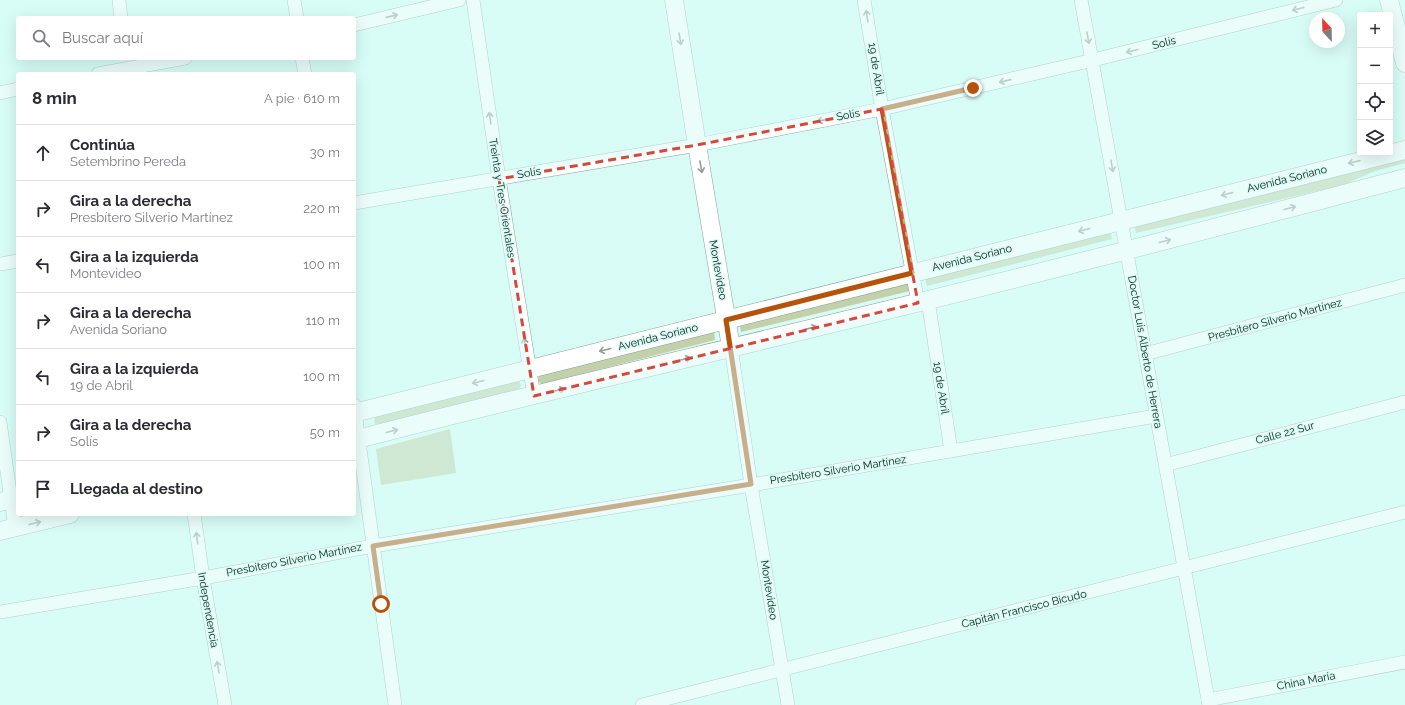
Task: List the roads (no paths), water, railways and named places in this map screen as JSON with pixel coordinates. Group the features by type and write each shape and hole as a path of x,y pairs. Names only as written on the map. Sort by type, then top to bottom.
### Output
{"street":[{"path":"119,0 121,16"},
{"path":"294,0 297,16"},
{"path":"356,25 459,0"},
{"name":"Treinta y Tres Orientales","path":"473,0 499,179 534,396"},
{"name":"Montevideo","path":"674,0 731,347 751,484 788,705"},
{"name":"19 de Abril","path":"864,0 912,273 923,302 951,451"},
{"name":"Doctor Luis Alberto de Herrera","path":"1081,0 1185,568 1208,702"},
{"name":"Solís","path":"356,203 697,145 882,109 1093,60 1336,0"},
{"path":"1389,0 1405,63"},
{"path":"107,72 173,60"},
{"path":"302,60 305,72"},
{"path":"0,93 16,89"},
{"name":"Avenida Soriano","path":"356,410 529,369 1405,150"},
{"path":"395,705 373,546 356,440 731,347 923,302 1127,251 1405,178"},
{"path":"0,264 16,261"},
{"name":"Presbítero Silverio Martínez","path":"1145,354 1405,285"},
{"name":"Calle 22 Sur","path":"1165,464 1405,402"},
{"name":"Presbítero Silverio Martínez","path":"0,612 203,578 373,546 1156,416"},
{"path":"0,422 9,500 8,530 62,516"},
{"name":"Capitán Francisco Bicudo","path":"642,705 1405,512"},
{"name":"Independencia","path":"194,516 203,578 225,705"},
{"name":"China María","path":"1208,702 1405,662"}]}
